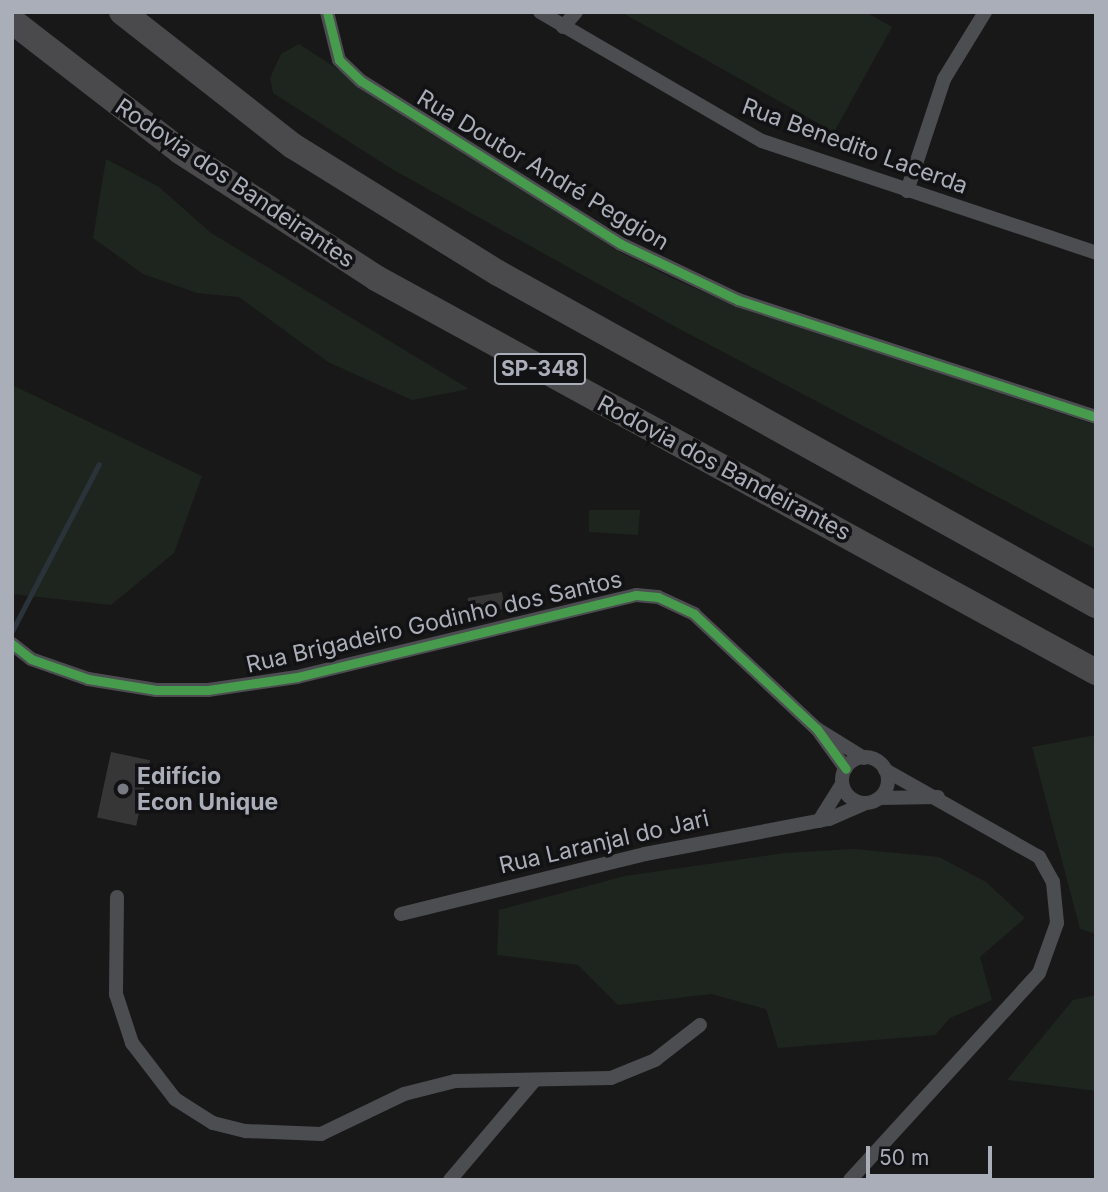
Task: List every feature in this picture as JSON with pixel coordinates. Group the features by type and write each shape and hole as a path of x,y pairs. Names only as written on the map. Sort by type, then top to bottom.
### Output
{"highway":[{"name":"SP-348","path":"122,12 293,146 498,273 1096,605"},
{"name":"Rodovia dos Bandeirantes","path":"12,21 180,152 376,278 1096,672"}],"street":[{"name":"Rua Benedito Lacerda","path":"540,12 762,141 1096,253"},
{"path":"563,27 576,12"},
{"path":"907,191 944,79 985,12"},
{"name":"Rua Doutor André Peggion","path":"327,16 340,60 361,81 621,244 738,300 1096,417"},
{"name":"Rua Brigadeiro Godinho dos Santos","path":"14,646 31,659 88,679 156,690 208,690 297,677 647,595 694,614 817,729 846,769"},
{"name":"Rua Brigadeiro Godinho dos Santos","path":"817,729 864,758"},
{"path":"819,821 842,784 846,769 864,758 938,797 1039,857 1056,896 1055,936 1039,973 850,1180"},
{"path":"880,798 887,785 886,770"},
{"path":"842,784 850,797 866,803 880,798 938,797"},
{"name":"Rua Laranjal do Jari","path":"401,914 645,854 819,821 866,803"},
{"path":"117,897 116,994 132,1044 161,1087 213,1123 287,1136 321,1134 428,1086 534,1081 635,1071 700,1025"},
{"path":"450,1180 534,1081"}],"shaded area":[{"path":"621,12 866,12 892,27 834,132"},
{"path":"299,44 618,251 672,278 738,307 1096,425 1096,549 674,326 392,169 273,93 270,78 281,54"},
{"path":"106,159 159,187 211,233 469,389 412,400 328,362 239,297 197,293 143,274 93,238"},
{"path":"12,385 202,476 174,553 111,605 12,594"},
{"path":"589,510 640,510 638,535 589,532"},
{"path":"1096,735 1096,934 1080,929 1032,747"},
{"path":"854,849 939,857 986,882 1025,918 980,957 992,1000 950,1018 935,1035 778,1048 766,1009 711,994 618,1005 578,965 497,955 499,910 625,876 785,853"},
{"path":"1096,995 1096,1091 1007,1080 1073,1000"}],"building":[{"path":"502,592 505,609 470,615 468,598"},
{"name":"Edifício Econ Unique","path":"111,752 150,760 136,826 97,818"}],"waterway":[{"path":"12,631 99,464"}],"cycle path":[{"path":"327,12 339,60 361,81 621,244 738,300 1096,417"},
{"path":"12,644 31,659 88,679 156,690 208,690 297,677 636,595 658,597 694,614 817,729 846,769"}],"place":[{"name":"Edifício Econ Unique","path":"123,789"}]}
